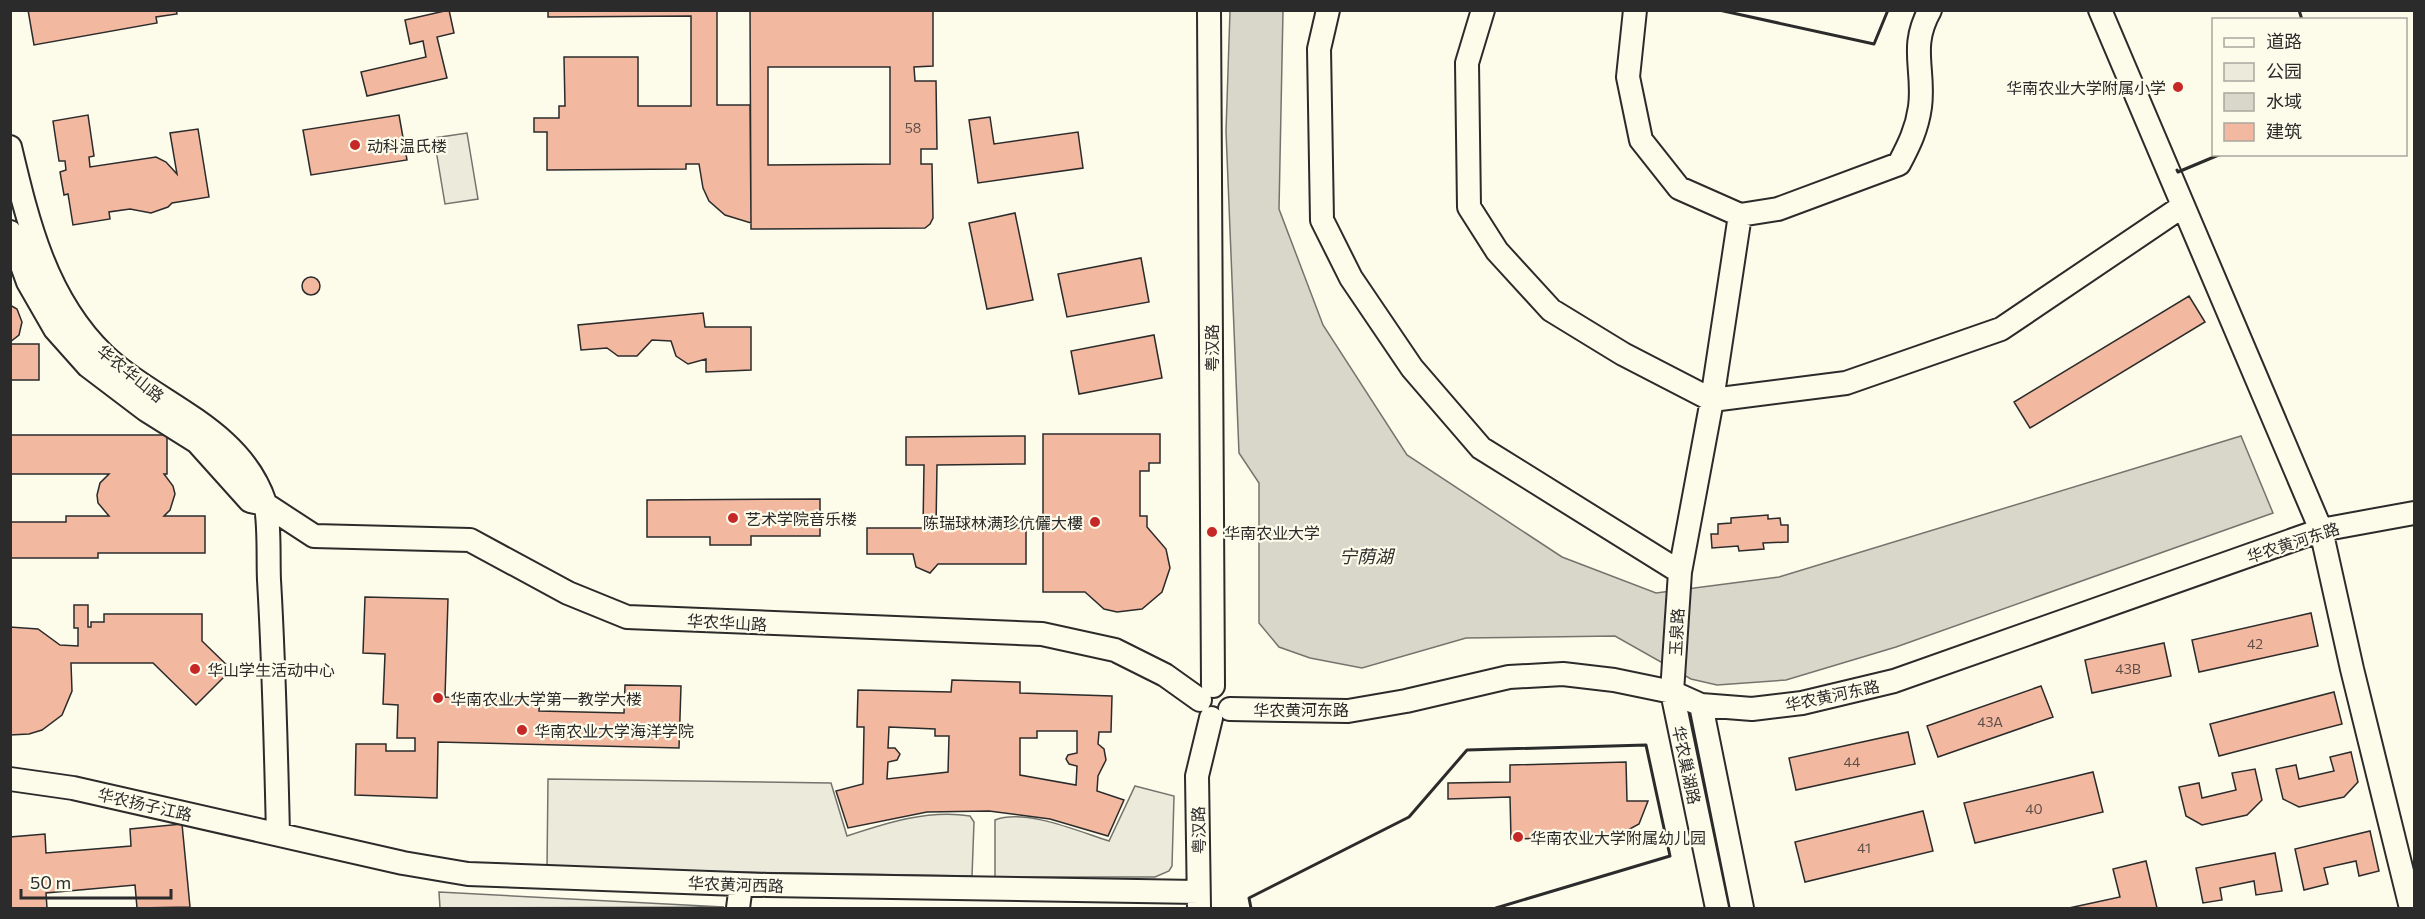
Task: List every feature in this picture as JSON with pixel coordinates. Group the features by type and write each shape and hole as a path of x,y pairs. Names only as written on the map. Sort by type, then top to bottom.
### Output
{"street":[{"name":"粤汉路","path":"1198,900 1197,776 1213,703 1209,10"},
{"path":"1328,10 1319,49 1322,220 1351,278 1412,369 1480,448 1680,572"},
{"path":"1483,10 1467,63 1469,207 1497,251 1551,310 1623,354 1712,400 1846,383 2001,329 2183,206"},
{"path":"1635,10 1628,77 1641,140 1679,188 1740,215 1778,209 1899,164 1915,135 1920,104 1919,29 1930,10"},
{"path":"2100,10 2321,530 2352,669 2411,909"},
{"name":"华农华山路","path":"10,147 26,214 46,272 73,319 105,355 164,400 215,432 245,464 265,504"},
{"name":"玉泉路","path":"1672,693 1680,572 1712,400 1740,215"},
{"name":"华农华山路","path":"10,232 28,282 55,329 88,366 146,410 197,442 250,501 265,504 314,536 470,540 568,593 627,617 1042,634 1115,650 1213,703"},
{"path":"265,504 272,628 278,834"},
{"name":"华农黄河东路","path":"1213,703 1348,711 1406,701 1509,677 1563,674 1614,680 1672,693 1701,705 1752,709 1802,703 1894,681 2321,530 2415,513"},
{"name":"华农巢湖路","path":"1672,693 1717,909"},
{"name":"华农巢湖路","path":"1701,705 1742,909"},
{"name":"华农扬子江路","path":"10,779 73,788 278,834"},
{"name":"华农黄河西路","path":"278,834 403,863 468,874 1198,900"},
{"path":"738,909 741,885"}],"green space":[{"path":"467,133 478,199 445,204 434,138"},
{"path":"548,779 831,783 847,836 892,822 923,816 955,814 970,816 974,822 972,876 547,869"},
{"path":"1135,786 1174,796 1172,866 1169,871 1155,877 995,877 995,820 1007,817 1037,819 1109,841"},
{"path":"439,892 724,907 440,908"}],"water":[{"name":"宁荫湖","path":"1230,11 1283,11 1279,209 1323,325 1407,455 1562,557 1656,593 1779,577 2241,436 2273,513 1896,647 1786,680 1717,685 1691,679 1615,636 1466,638 1362,668 1310,658 1279,647 1259,623 1259,483 1239,453 1226,131"}],"building":[{"path":"28,10 176,10 177,14 156,17 157,23 34,45"},
{"path":"449,10 454,33 437,37 447,78 367,96 361,72 426,57 423,41 410,44 405,20"},
{"path":"548,10 717,10 717,105 750,105 751,223 725,215 709,201 703,188 699,164 686,164 686,169 547,170 547,132 534,132 534,118 559,118 559,106 565,106 564,57 638,57 638,106 691,106 691,16 548,17"},
{"path":"750,10 933,10 933,66 914,67 915,81 936,81 937,149 921,149 921,164 932,164 933,218 930,224 925,228 751,229","holes":["768,67 890,67 890,164 768,165"]},
{"path":"88,115 94,156 89,157 90,167 156,157 166,162 177,174 170,133 198,129 209,197 172,203 168,207 151,213 130,209 109,212 110,219 73,225 68,194 64,195 60,172 66,170 65,161 59,161 53,121"},
{"name":"动科温氏楼","path":"399,115 407,160 311,175 303,130"},
{"path":"990,117 994,144 1078,132 1083,168 978,183 969,120"},
{"path":"1015,213 1033,300 987,309 969,223"},
{"path":"1141,258 1149,302 1067,317 1058,274"},
{"path":"307,277 315,277 320,282 318,293 307,295 302,290 302,282"},
{"path":"2189,296 2205,322 2030,428 2014,402"},
{"path":"10,305 17,309 22,322 19,335 10,342"},
{"path":"703,313 705,327 751,327 751,370 706,372 706,359 688,364 676,356 671,341 652,340 637,356 618,356 607,348 581,350 578,325"},
{"path":"1154,335 1162,378 1079,394 1071,351"},
{"path":"10,344 39,344 39,380 10,380"},
{"name":"陈瑞球林满珍伉儷大樓","path":"1043,434 1160,434 1160,463 1149,463 1149,471 1140,471 1140,516 1147,516 1147,527 1166,549 1170,568 1162,592 1142,609 1117,612 1104,609 1085,592 1043,592"},
{"path":"10,435 167,435 167,474 164,474 173,486 175,494 170,510 164,516 205,516 205,553 98,553 98,558 10,558 10,522 66,522 66,516 109,516 98,503 97,495 100,483 109,474 10,474"},
{"path":"1025,436 1025,464 937,465 936,528 1026,528 1026,564 938,564 930,573 916,567 913,554 867,554 867,528 923,528 924,465 906,465 906,437"},
{"name":"艺术学院音乐楼","path":"820,499 820,536 751,536 751,545 710,545 710,537 647,537 647,500"},
{"path":"1768,515 1768,519 1780,518 1781,525 1788,525 1788,542 1763,543 1764,549 1739,551 1738,546 1712,548 1711,534 1718,534 1718,524 1731,523 1731,518"},
{"name":"华南农业大学第一教学大楼","path":"365,597 448,599 445,697 540,699 539,711 624,713 625,685 681,686 679,748 438,742 437,798 355,795 356,744 386,744 386,751 415,751 415,738 397,738 398,705 383,704 385,654 363,653"},
{"name":"华山学生活动中心","path":"74,605 88,605 88,627 91,627 91,622 104,622 104,614 202,614 202,641 234,672 229,672 196,705 153,663 71,663 72,691 62,715 42,730 29,734 10,735 10,627 38,629 60,645 78,646 78,628 74,628"},
{"path":"2311,613 2318,646 2199,672 2192,640"},
{"path":"2164,643 2171,676 2092,693 2085,660"},
{"path":"952,680 1020,682 1020,693 1112,696 1111,732 1099,732 1098,744 1104,749 1106,760 1098,776 1097,791 1124,800 1108,836 1050,819 989,811 927,812 848,828 836,791 863,784 864,727 857,727 858,690 951,692","holes":["889,727 935,729 935,736 949,736 948,772 887,779 888,762 897,760 900,754 895,748 888,748","1037,731 1077,731 1077,753 1068,755 1066,759 1069,764 1077,766 1076,785 1020,775 1020,738 1037,738"]},
{"path":"2041,686 2053,717 1938,757 1927,726"},
{"path":"2334,692 2342,724 2219,756 2210,724"},
{"path":"1908,732 1915,764 1796,790 1789,758"},
{"path":"2351,752 2358,782 2344,797 2299,807 2283,799 2276,769 2296,765 2299,779 2334,771 2330,757"},
{"path":"1626,762 1627,801 1648,801 1639,824 1617,836 1511,839 1510,797 1448,799 1448,783 1510,782 1510,765"},
{"path":"2255,769 2262,800 2247,815 2202,825 2186,816 2179,787 2199,783 2202,798 2236,790 2232,773"},
{"path":"2093,772 2103,812 1975,843 1964,803"},
{"path":"1923,811 1933,851 1805,882 1795,842"},
{"path":"182,824 190,907 137,908 135,885 46,893 47,908 10,908 10,837 45,834 46,853 131,846 130,829"},
{"path":"2370,831 2379,871 2359,876 2356,861 2324,868 2328,884 2304,890 2295,849"},
{"path":"2275,853 2282,891 2256,895 2254,881 2220,888 2222,900 2203,903 2196,868"},
{"path":"2146,861 2157,908 2069,908 2120,897 2113,869"}],"wall":[{"path":"1719,10 1874,44 1888,10"},
{"path":"2299,10 2301,18"},
{"path":"2177,170 2178,172 2216,156"},
{"path":"1251,908 1249,898 1409,817 1467,750 1646,745 1670,856 1496,908"}],"place":[{"name":"华南农业大学附属小学","path":"2178,87"},
{"name":"动科温氏楼","path":"355,145"},
{"name":"艺术学院音乐楼","path":"733,518"},
{"name":"陈瑞球林满珍伉儷大樓","path":"1095,522"},
{"name":"华南农业大学","path":"1212,532"},
{"name":"华山学生活动中心","path":"195,669"},
{"name":"华南农业大学第一教学大楼","path":"438,698"},
{"name":"华南农业大学海洋学院","path":"522,730"},
{"name":"华南农业大学附属幼儿园","path":"1518,837"}]}
